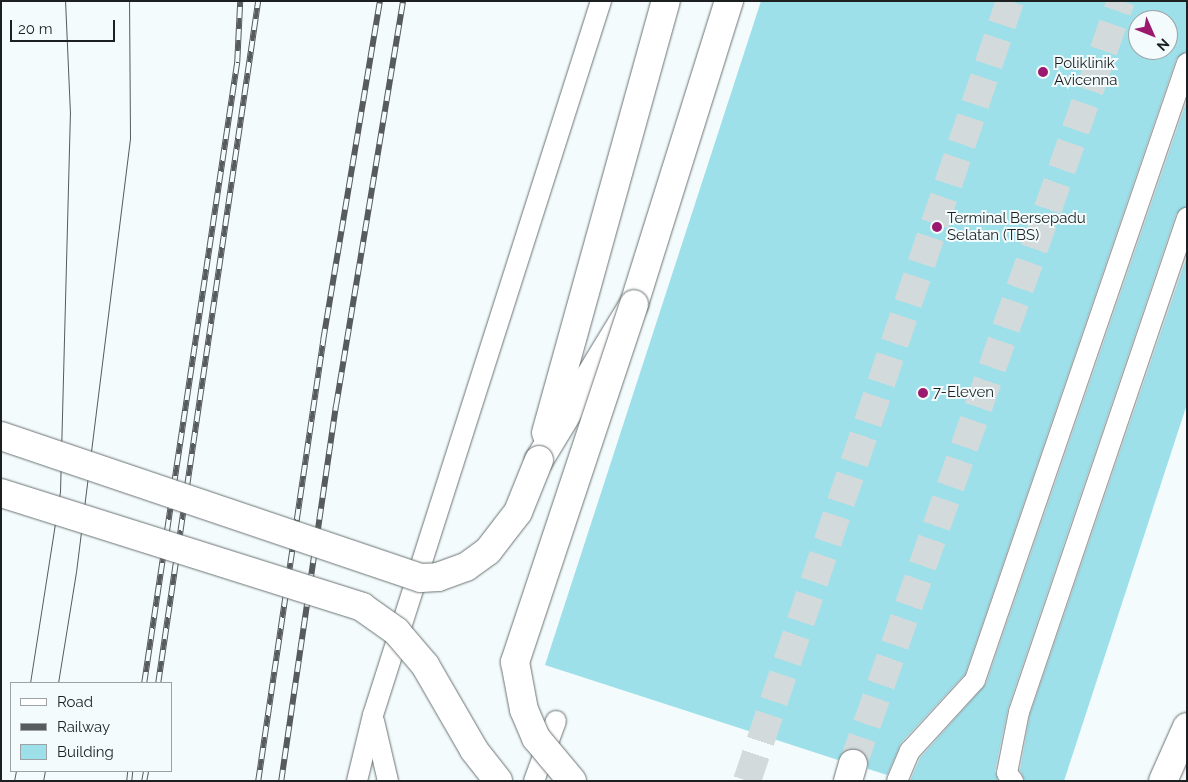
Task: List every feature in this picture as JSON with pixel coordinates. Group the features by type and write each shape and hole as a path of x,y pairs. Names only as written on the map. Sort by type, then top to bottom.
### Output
{"street":[{"path":"1,436 421,578 438,578 466,567 488,551 518,512 539,460 666,1"},
{"path":"572,781 536,738 524,710 515,662 634,304 730,1"},
{"path":"539,460 634,304"},
{"path":"1,493 362,606 396,631 425,665 474,750 498,781"},
{"path":"1163,781 1187,727"}],"lane":[{"path":"358,781 373,715 601,1"},
{"path":"897,781 910,751 975,680 1187,63"},
{"path":"1013,781 1007,773 1019,712 1187,218"},
{"path":"373,715 388,781"},
{"path":"534,781 556,721"}],"building":[{"name":"Terminal Bersepadu Selatan (TBS)","path":"761,1 1187,1 1187,51 1178,58 1178,10 1128,10 1128,60 1176,60 965,674 901,743 887,775 868,769 868,760 858,749 849,749 838,760 545,665"},
{"path":"1187,100 1187,206 1176,214 1008,708 995,771 998,781 910,781 920,758 986,684"},
{"path":"1187,256 1187,404 1064,781 1025,781 1020,770 1030,715"}],"tunnel":[{"path":"747,781 1010,1"},
{"path":"853,764 1121,1"}],"tram line":[{"path":"30,682 60,492 70,114 65,1"},
{"path":"58,682 76,572 130,138 129,1"},
{"path":"14,781 16,772"},
{"path":"43,781 45,772"}],"railway":[{"path":"144,682 237,62 240,1"},
{"path":"158,682 258,1"},
{"path":"258,781 323,340 380,1"},
{"path":"281,781 336,405 403,1"},
{"path":"129,781 130,772"},
{"path":"144,781 146,772"}],"place":[{"name":"Poliklinik Avicenna","path":"1043,72"},
{"name":"Terminal Bersepadu Selatan (TBS)","path":"937,227"},
{"name":"7-Eleven","path":"923,393"}]}
